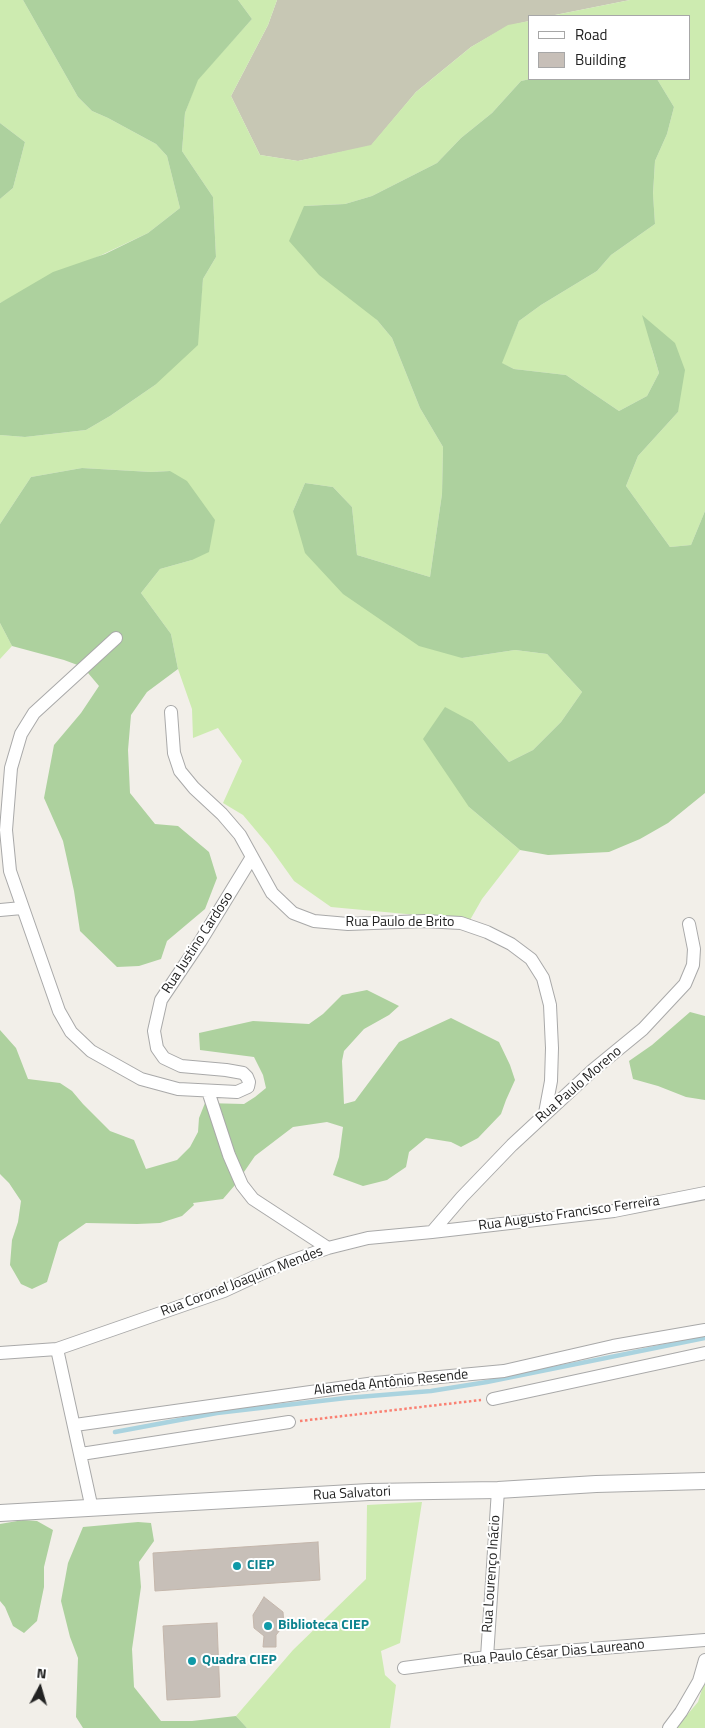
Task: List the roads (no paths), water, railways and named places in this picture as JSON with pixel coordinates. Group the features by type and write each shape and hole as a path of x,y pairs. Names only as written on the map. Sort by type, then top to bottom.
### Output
{"street":[{"path":"116,638 34,713 21,734 11,768 3,831 10,872 22,908 59,1011 71,1032 91,1052 141,1079 178,1090 208,1091 229,1155 242,1185 253,1199 328,1248"},
{"name":"Rua Paulo de Brito","path":"171,712 174,753 180,771 240,835 272,893 292,913 314,921 348,924 424,921 461,923 488,932 511,944 531,959 543,978 550,1005 551,1080 545,1113"},
{"name":"Rua Justino Cardoso","path":"208,1091 237,1092 248,1087 249,1082 243,1073 181,1066 164,1058 157,1048 154,1031 161,1000 200,942 252,857"},
{"path":"0,910 22,908"},
{"name":"Rua Paulo Moreno","path":"432,1232 468,1191 545,1113 642,1029 685,984 693,966 694,949 689,924"},
{"name":"Rua Augusto Francisco Ferreira","path":"432,1232 614,1211 705,1193"},
{"name":"Rua Coronel Joaquim Mendes","path":"0,1353 57,1349 224,1291 280,1265 328,1248 368,1238 432,1232"},
{"name":"Alameda Antônio Resende","path":"75,1425 376,1383 504,1371 613,1346 705,1330"},
{"path":"57,1349 92,1509"},
{"path":"493,1399 705,1353"},
{"path":"80,1454 289,1422"},
{"name":"Rua Salvatori","path":"0,1513 369,1492 498,1490 596,1484 705,1481"},
{"name":"Rua Lourenço Inácio","path":"487,1658 498,1490"},
{"name":"Rua Paulo César Dias Laureano","path":"404,1668 487,1658 705,1640"},
{"path":"669,1728 681,1712 699,1681 705,1660"}],"waterway":[{"path":"115,1432 217,1413 346,1398 431,1391 487,1382 705,1338"}],"place":[{"name":"CIEP","path":"237,1566"},
{"name":"Biblioteca CIEP","path":"268,1626"},
{"name":"Quadra CIEP","path":"192,1661"}]}
